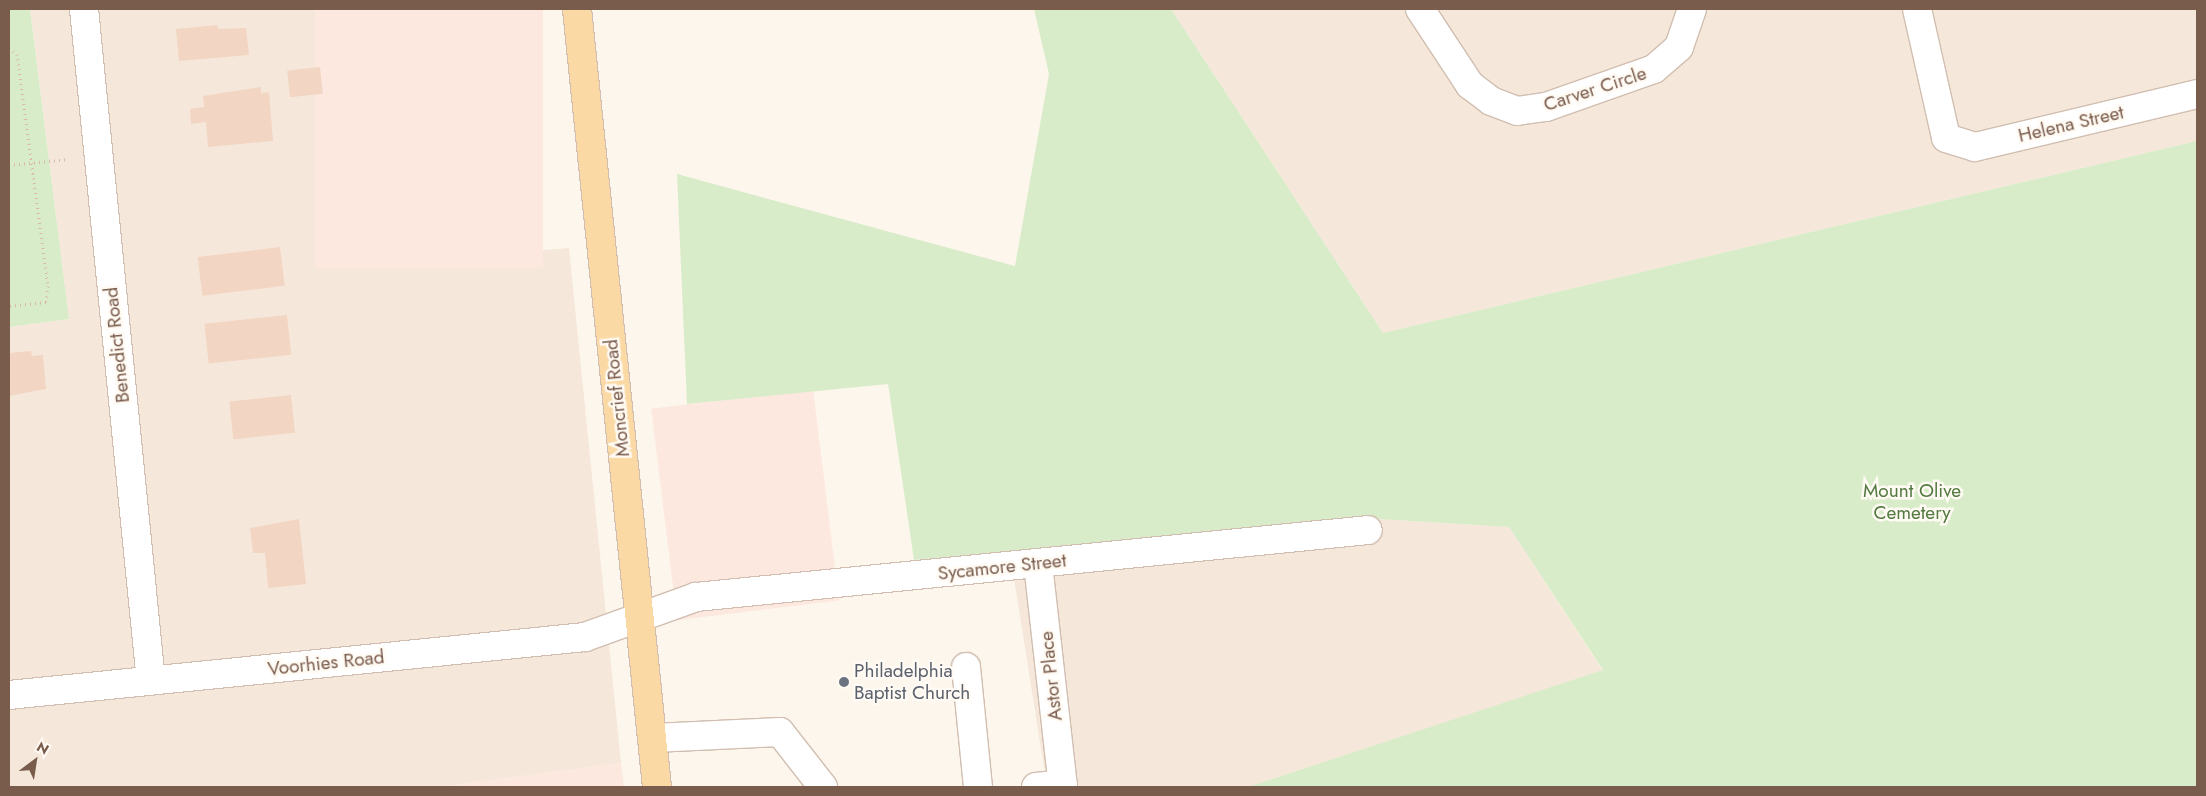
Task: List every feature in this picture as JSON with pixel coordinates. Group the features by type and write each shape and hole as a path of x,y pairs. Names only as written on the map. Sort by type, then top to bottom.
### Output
{"main road":[{"name":"Moncrief Road","path":"577,9 657,787"}],"street":[{"name":"Benedict Road","path":"84,9 151,681"},
{"name":"Carver Circle","path":"1420,9 1470,85 1491,101 1518,111 1546,108 1654,69 1679,47 1692,9"},
{"name":"Helena Street","path":"1917,9 1946,138 1975,147 2197,94"},
{"name":"Sycamore Street","path":"640,616 696,597 1368,530"},
{"name":"Astor Place","path":"1038,564 1063,786"},
{"name":"Voorhies Road","path":"9,695 585,637 640,616"},
{"path":"966,667 978,787"},
{"path":"653,738 780,732 823,787"},
{"path":"1036,787 1063,786"}],"path":[{"path":"9,48 17,54 48,286 46,302 9,306"},
{"path":"9,165 70,158"}],"shaded area":[{"path":"30,9 315,9 343,266 569,248 621,763 441,787 9,787 9,327 69,319"},
{"path":"315,9 543,9 543,268 315,268"},
{"path":"1171,9 2197,9 2197,141 1383,333"},
{"path":"813,389 839,600 677,620 651,409"},
{"path":"1362,518 1509,527 1603,671 1248,787 1047,787 1010,553"},
{"path":"621,763 624,787 441,787"}],"green space":[{"path":"9,9 30,9 69,319 9,327"},
{"name":"Mount Olive Cemetery","path":"1034,9 1171,9 1383,333 2197,141 2197,787 1248,787 1603,670 1509,527 1362,518 914,560 888,384 687,404 677,174 1015,266 1049,74"}],"building":[{"path":"217,25 218,29 246,28 249,55 179,61 176,29"},
{"path":"320,67 323,94 290,97 287,70"},
{"path":"261,87 261,93 269,92 273,141 208,147 206,122 191,124 190,109 204,107 203,96"},
{"path":"280,247 285,286 202,296 198,257"},
{"path":"287,315 291,355 209,363 204,324"},
{"path":"31,351 32,356 43,355 46,389 9,396 9,353"},
{"path":"291,395 295,433 233,439 229,401"},
{"path":"299,519 306,584 268,588 265,553 253,553 250,528"}],"place":[{"name":"Philadelphia Baptist Church","path":"844,682"}]}
